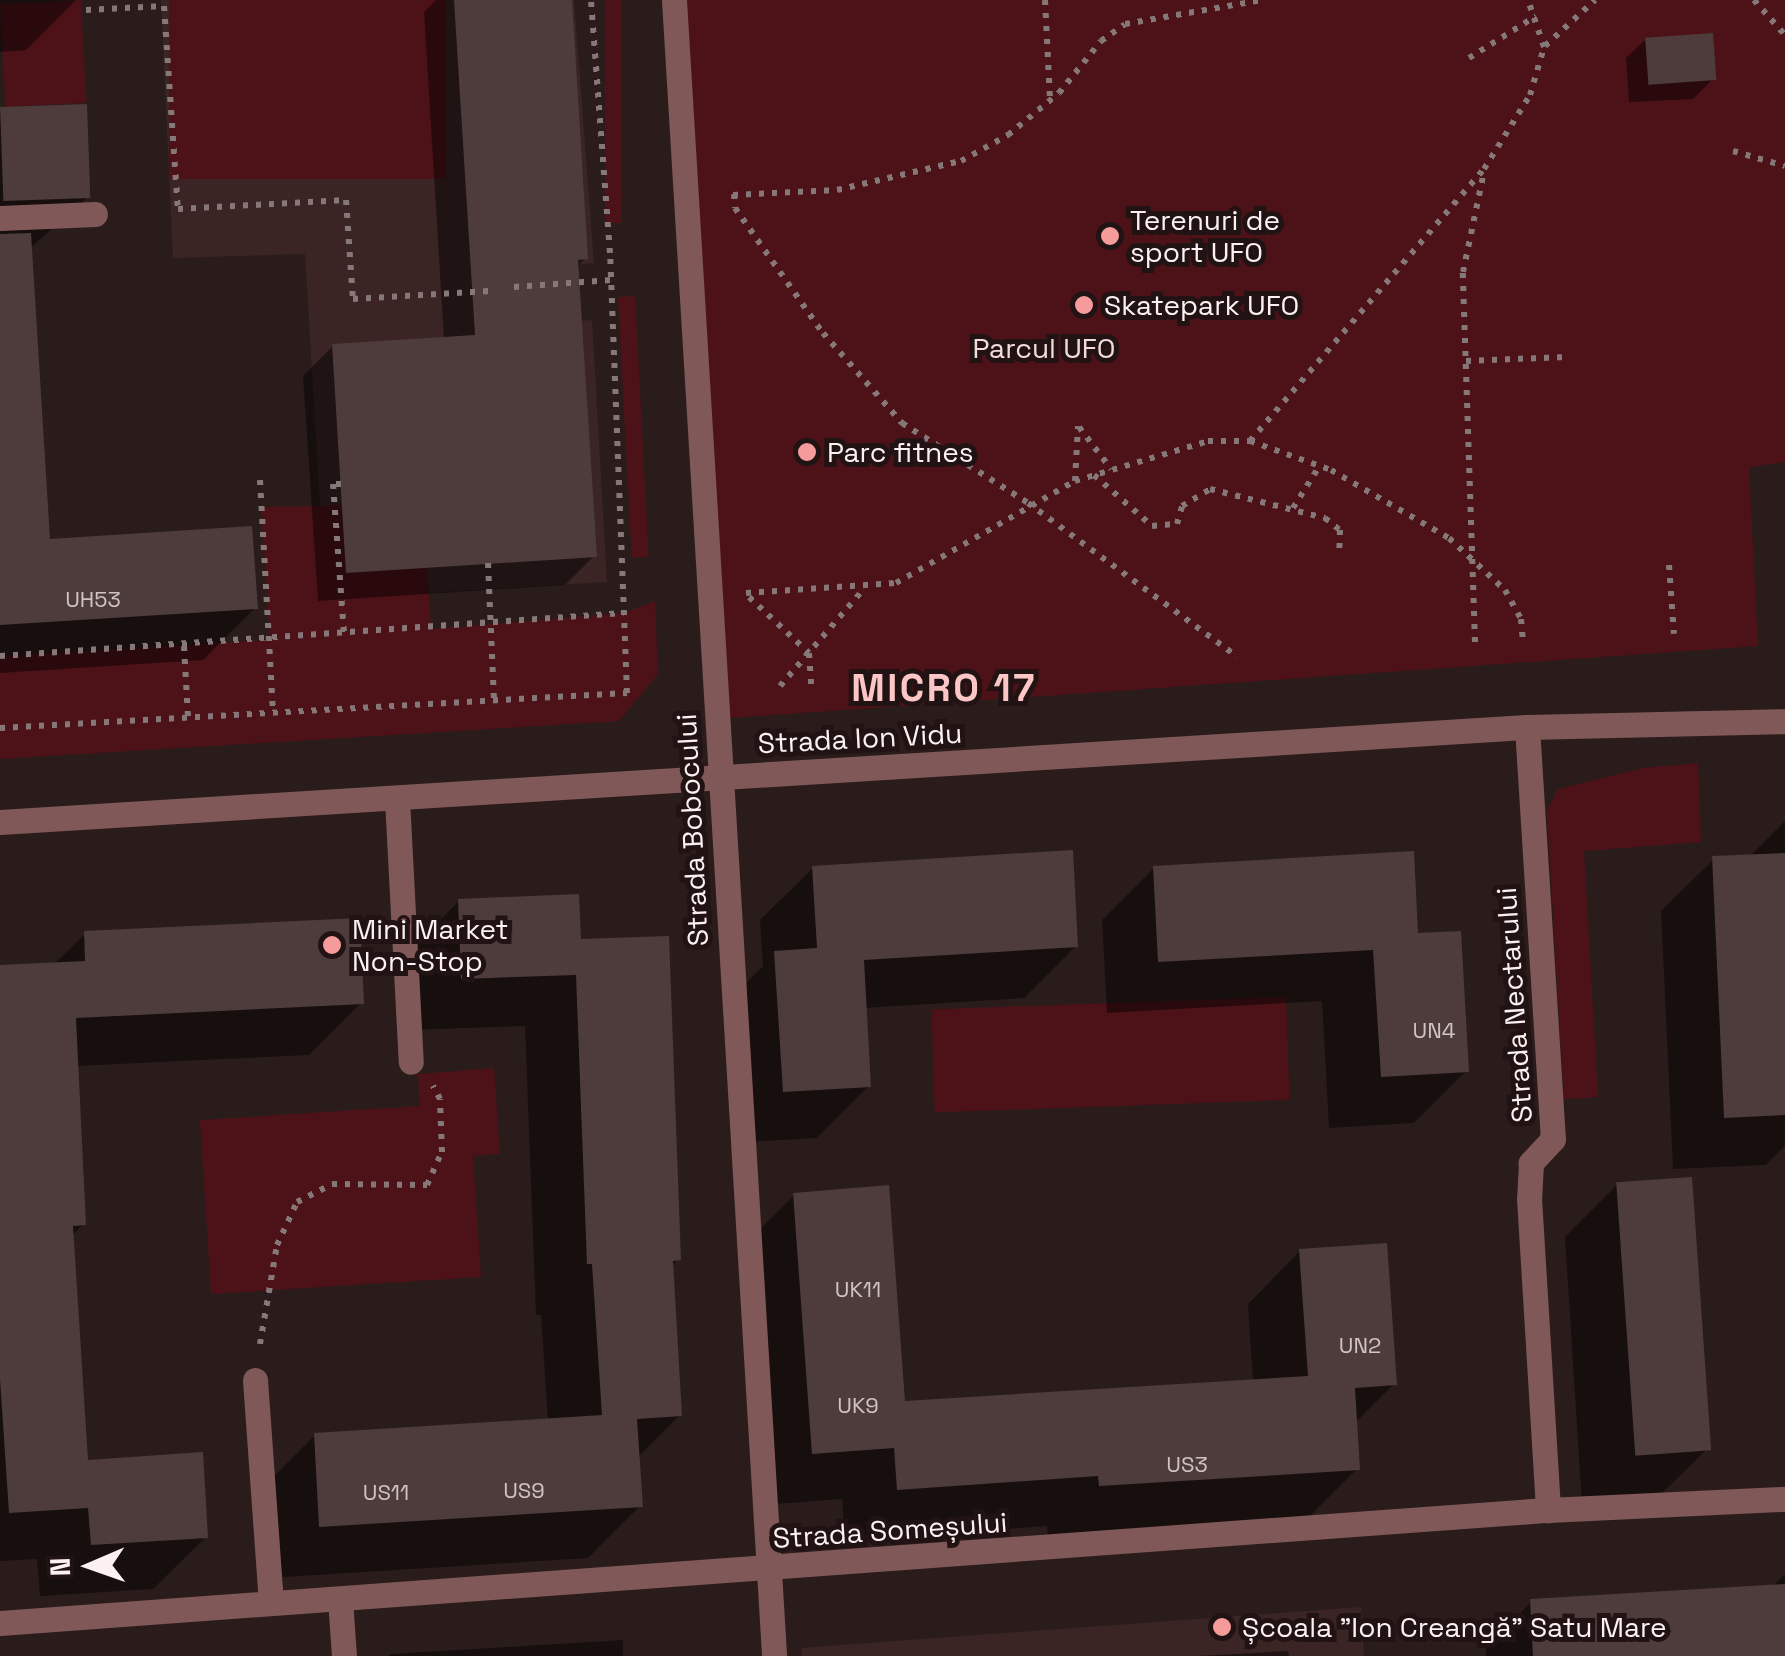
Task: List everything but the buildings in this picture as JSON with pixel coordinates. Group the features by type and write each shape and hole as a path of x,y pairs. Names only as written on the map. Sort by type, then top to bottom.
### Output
{"street":[{"name":"Strada Bobocului","path":"674,0 774,1656"},
{"path":"0,218 94,214"},
{"name":"Strada Ion Vidu","path":"0,822 1526,727 1785,721"},
{"name":"Strada Nectarului","path":"1526,727 1553,1139 1530,1163 1528,1198 1548,1510"},
{"path":"398,798 422,1067"},
{"path":"255,1380 272,1602"},
{"name":"Strada Someșului","path":"0,1623 768,1570 1548,1510 1785,1499"},
{"path":"340,1599 344,1656"}],"path":[{"path":"0,728 626,693 610,280 590,0"},
{"path":"1045,0 1050,100"},
{"path":"721,195 837,190 910,176 992,144 1050,100 1100,41 1125,24 1262,0"},
{"path":"1250,441 1484,170 1530,95 1544,47 1528,0"},
{"path":"1544,47 1595,0"},
{"path":"1754,0 1785,35"},
{"path":"86,10 164,6 178,208 346,200 353,299 490,291"},
{"path":"1469,58 1536,16"},
{"path":"1733,151 1785,166"},
{"path":"1476,642 1463,272 1484,170"},
{"path":"734,194 735,208 824,333 902,423 1028,504 1238,657"},
{"path":"514,286 610,280"},
{"path":"1466,361 1566,358"},
{"path":"1075,481 1078,426 1112,469"},
{"path":"734,593 863,590 896,582 1028,504 1075,481 1208,441 1250,441 1320,465 1388,499 1471,556 1505,590 1521,619 1523,640"},
{"path":"1294,508 1320,465"},
{"path":"1094,475 1152,526 1177,524 1182,506 1210,489 1294,508 1340,530 1339,555"},
{"path":"260,480 273,712"},
{"path":"341,484 333,484 344,636"},
{"path":"488,563 494,700"},
{"path":"1668,565 1674,634"},
{"path":"780,686 863,590"},
{"path":"744,593 809,653 811,684"},
{"path":"0,656 344,636 624,613"},
{"path":"184,646 188,718"},
{"path":"255,1380 278,1245 297,1202 332,1184 427,1186 442,1152 422,1067"}],"shaded area":[{"path":"161,0 574,0 594,263 522,268 523,325 592,320 607,582 429,593 427,568 324,573 305,254 173,258"},
{"name":"Școala \"Ion Creangă\" Satu Mare","path":"1361,1607 1364,1656 802,1656 801,1648"}],"green space":[{"path":"81,0 86,103 6,107 0,4"},
{"path":"169,0 446,0 446,179 169,179"},
{"path":"605,0 621,0 621,223 605,223"},
{"name":"Parcul UFO","path":"674,0 1785,0 1785,462 1749,467 1758,646 715,719"},
{"path":"635,296 649,557 632,558 618,297"},
{"path":"341,505 346,572 427,568 431,629 624,613 655,601 658,674 619,721 0,759 0,656 270,640 261,507"},
{"path":"1698,763 1701,842 1584,851 1598,1097 1564,1099 1547,812 1558,789 1643,768"},
{"path":"1286,997 1290,1100 935,1112 931,1009"},
{"path":"494,1068 500,1154 473,1156 481,1277 211,1294 200,1120 420,1106 418,1074"}],"place":[{"name":"Terenuri de sport UFO","path":"1110,236"},
{"name":"Skatepark UFO","path":"1084,305"},
{"name":"Parc fitnes","path":"807,452"},
{"name":"Mini Market Non-Stop","path":"332,945"},
{"name":"Școala \"Ion Creangă\" Satu Mare","path":"1222,1627"}],"district":[{"name":"MICRO 17","path":"944,689"}]}
